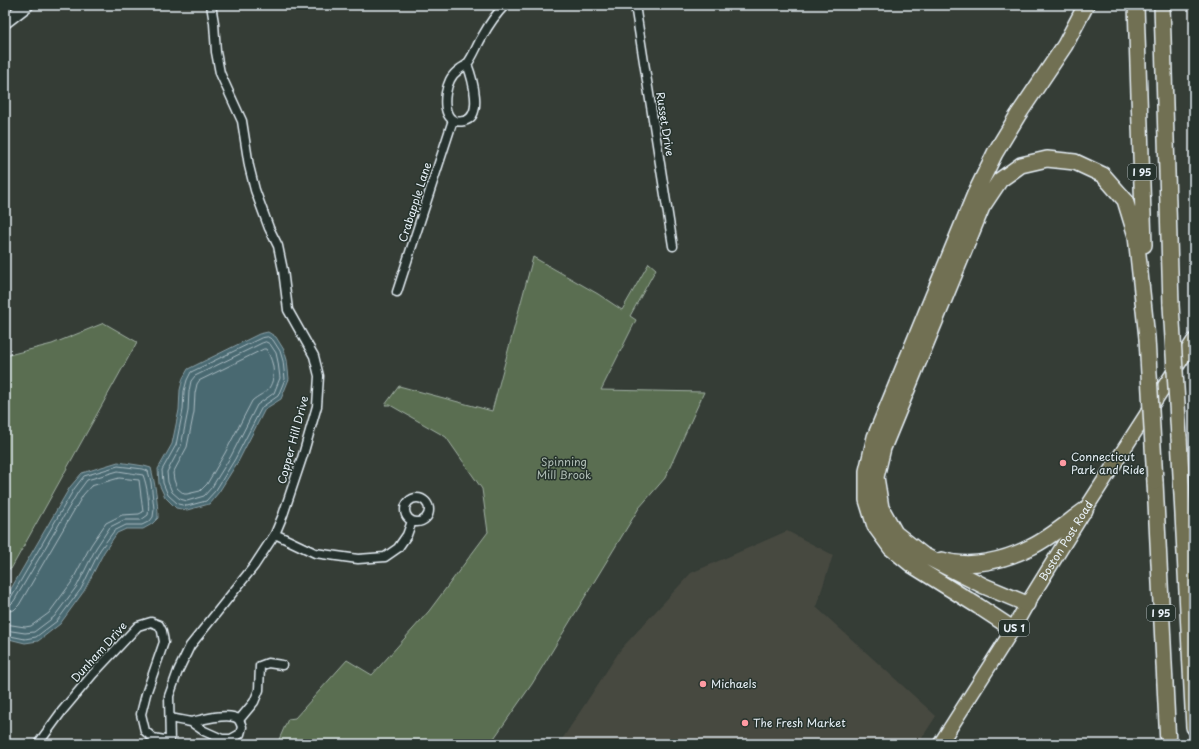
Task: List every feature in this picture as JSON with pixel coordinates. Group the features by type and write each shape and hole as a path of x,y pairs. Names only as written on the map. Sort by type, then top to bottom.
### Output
{"highway":[{"path":"1013,629 912,566 891,548 875,526 867,500 866,471 875,437 975,194 995,153 1018,115 1066,45 1086,5"},
{"name":"I 95","path":"1136,5 1147,338 1168,744"},
{"name":"I 95","path":"1162,5 1171,305 1194,727"},
{"path":"1027,604 984,586 922,555 895,533 881,508 876,477 882,448 982,207 1000,180 1021,165 1047,159 1075,162 1104,175 1124,200 1136,236 1147,338"},
{"path":"1179,437 1194,511"},
{"path":"922,555 950,563 974,564 1003,558 1032,546 1085,510"}],"main road":[{"name":"Boston Post Road","path":"940,744 1013,629 1085,510 1194,340"}],"street":[{"path":"5,22 27,5"},
{"name":"Copper Hill Drive","path":"170,743 169,696 178,671 190,646 254,566 274,534 286,507 315,413 319,376 314,356 288,310 283,270 278,246 269,228 255,190 249,166 242,121 220,73 216,52 211,5"},
{"path":"467,64 471,73 476,102 473,115 470,119 456,121 449,116 445,109 445,96 450,79 459,69 467,64 482,36 499,11 505,5"},
{"name":"Russet Drive","path":"636,5 672,246"},
{"name":"Crabapple Lane","path":"397,292 453,120"},
{"path":"274,534 315,553 358,559 385,557 398,548 407,535 412,521"},
{"name":"Dunham Drive","path":"38,744 62,711 138,626 151,622 158,625 162,630 164,642 146,694 141,714 145,731 154,738 170,743"},
{"path":"239,720 254,702 259,690 260,666 268,663 282,664"},
{"path":"170,718 191,722 214,717 232,716 239,720 242,727 240,734 231,738 222,739 204,731 191,722"}],"shaded area":[{"path":"787,531 833,555 816,607 936,716 918,744 559,744 621,649 691,573"}],"green space":[{"name":"Spinning Mill Brook","path":"533,257 598,294 622,310 649,263 656,269 630,316 636,320 601,390 704,392 665,478 639,508 532,684 490,744 277,744 288,719 295,718 347,660 372,675 429,611 488,532 482,489 446,437 390,405 385,405 399,386 492,411"},
{"path":"104,323 137,342 11,569 5,568 5,356 52,344"}],"water":[{"path":"268,332 276,337 284,350 287,360 289,379 281,399 265,409 239,460 219,492 209,504 187,510 176,508 165,497 159,484 158,469 172,444 179,410 180,390 183,378 188,369 259,334"},
{"path":"118,462 151,468 156,493 158,518 152,524 143,529 126,529 117,533 104,552 84,591 60,624 38,641 25,643 5,638 5,599 70,487 82,473"}],"place":[{"name":"Connecticut Park and Ride","path":"1063,463"},
{"name":"Michaels","path":"703,684"},
{"name":"The Fresh Market","path":"745,723"}]}
